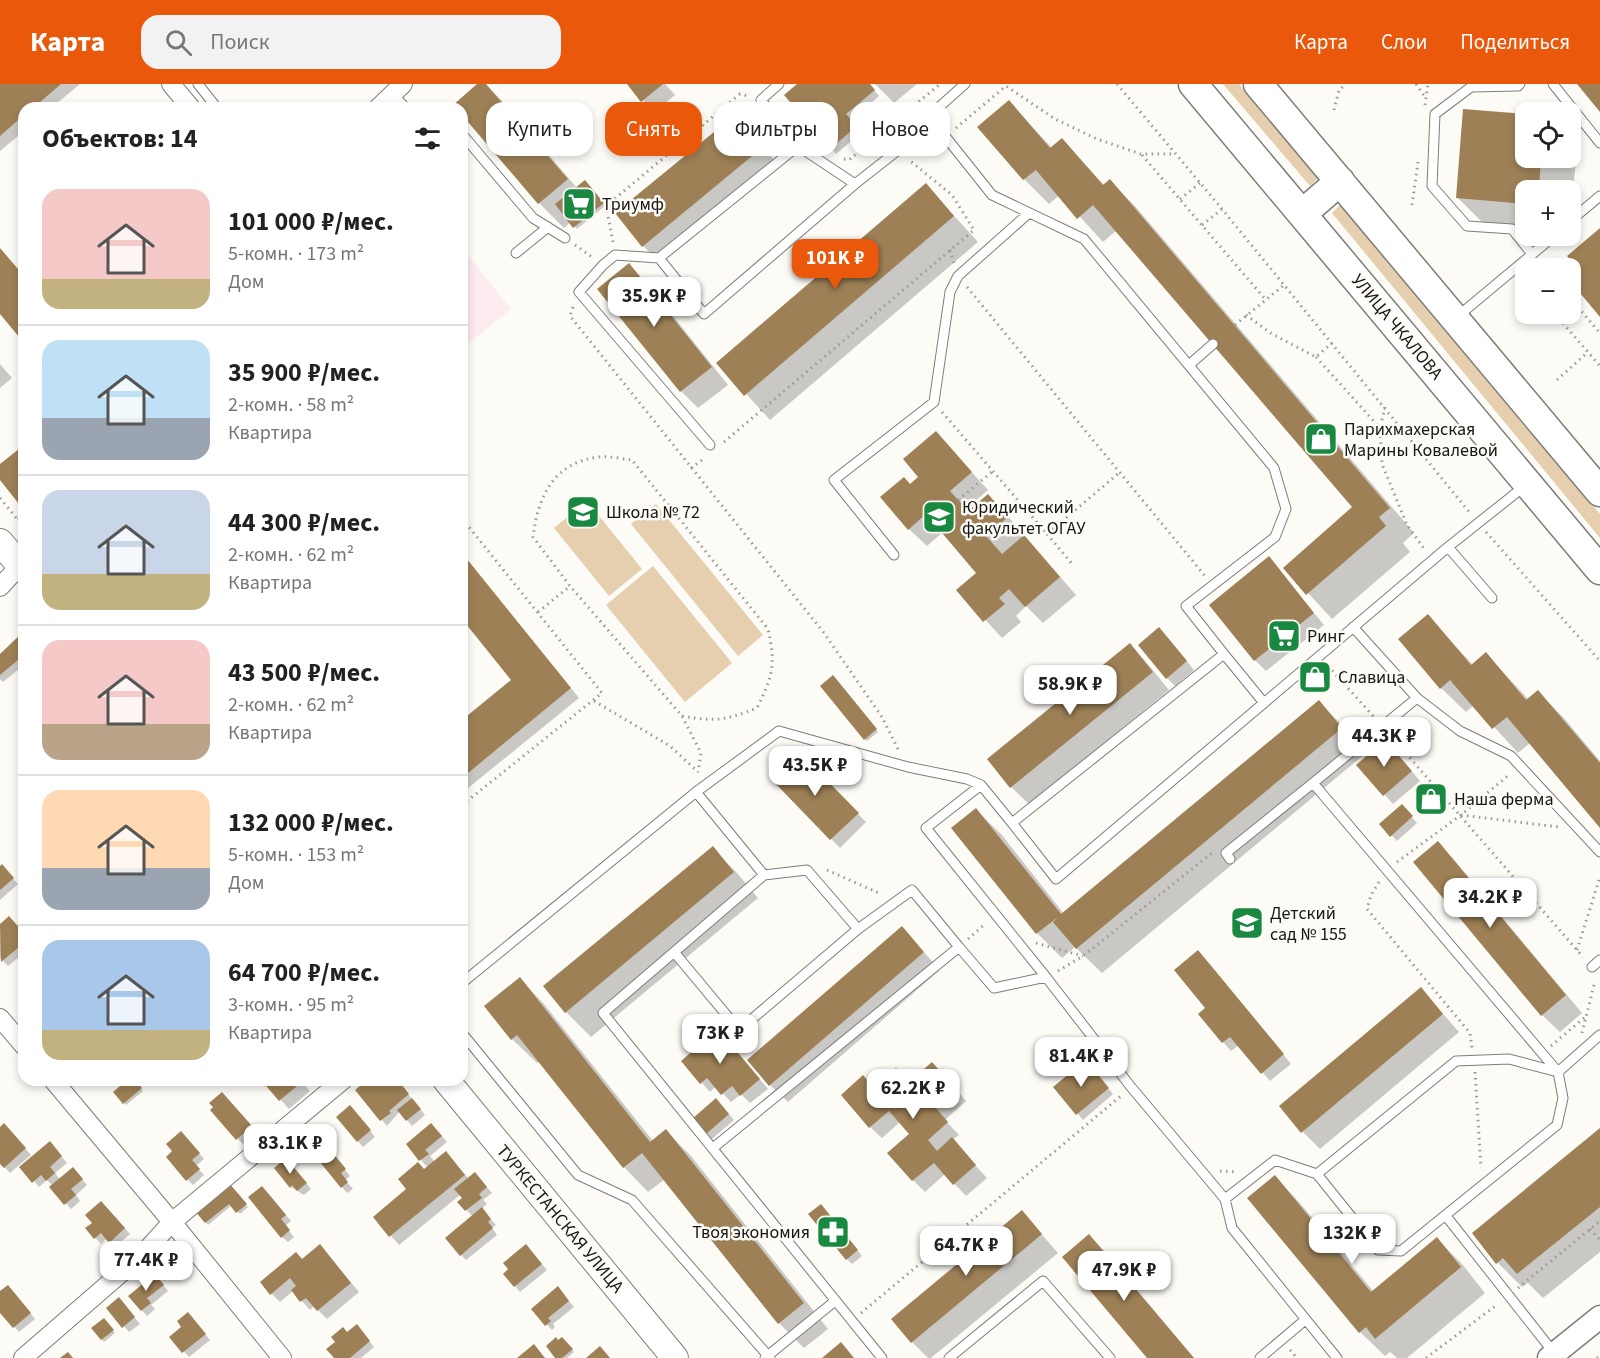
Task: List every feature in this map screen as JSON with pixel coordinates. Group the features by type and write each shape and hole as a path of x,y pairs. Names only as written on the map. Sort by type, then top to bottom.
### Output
{"main road":[{"name":"УЛИЦА ЧКАЛОВА","path":"1193,84 1600,570"},
{"path":"1258,84 1600,492"},
{"path":"1302,214 1340,181"},
{"path":"0,542 18,561"},
{"name":"ТУРКЕСТАНСКАЯ УЛИЦА","path":"451,1086 675,1358"}],"street":[{"path":"171,84 186,102"},
{"path":"384,102 397,89"},
{"path":"0,587 18,571"},
{"path":"0,1018 18,1039"},
{"path":"58,1086 282,1358"},
{"path":"23,1358 144,1254 172,1222 336,1086"},
{"path":"1552,1356 1600,1317"}],"lane":[{"path":"198,84 212,102"},
{"path":"761,100 779,84"},
{"path":"945,102 965,84"},
{"path":"1520,84 1518,86 1471,87 1436,114 1432,186 1467,226 1512,229 1532,254"},
{"path":"1553,84 1600,143"},
{"path":"468,141 533,218 565,238"},
{"path":"950,142 992,195 1084,239 1274,468 1286,509 1275,537 1185,606 1264,703"},
{"path":"710,445 579,292 615,255 659,258 786,156"},
{"path":"813,156 855,184"},
{"path":"659,258 704,314 891,156"},
{"path":"1581,212 1600,196"},
{"path":"894,555 834,480 934,402 950,292 958,276 1029,213"},
{"path":"516,253 548,227"},
{"path":"1456,319 1542,246"},
{"path":"1189,365 1213,344"},
{"path":"468,978 696,792 779,732 967,779 981,785 1056,879 1432,560 1528,484"},
{"path":"1448,547 1492,598"},
{"path":"1353,627 1417,698 1460,731 1511,756 1521,765 1600,852"},
{"path":"1012,823 1224,654"},
{"path":"1230,859 1226,853 1417,698"},
{"path":"1225,1200 1275,1160 1317,1174 1378,1250 1401,1251 1557,1125 1563,1098 1558,1072 1313,783"},
{"path":"981,785 926,828 1015,936 1131,1087 1225,1200 1232,1228 1337,1358"},
{"path":"696,792 764,875"},
{"path":"858,929 807,870 764,875 603,1013 882,1358"},
{"path":"674,952 739,1030 858,929 912,890 994,988 1046,977"},
{"path":"713,1148 959,947"},
{"path":"1592,967 1600,960"},
{"path":"1558,1072 1600,1035"},
{"path":"468,1040 578,1175 632,1200 768,1357 835,1302"},
{"path":"1317,1174 1456,1061 1509,1059 1558,1072"},
{"path":"1446,1216 1552,1356"},
{"path":"949,1358 1043,1281 1110,1358"},
{"path":"1260,1358 1305,1320"}],"path":[{"path":"919,102 940,84"},
{"path":"1117,84 1478,522 1600,661"},
{"path":"1334,110 1339,90 1346,84"},
{"path":"1416,84 1426,97"},
{"path":"950,134 1006,87 1055,119 1097,139 1141,154 1175,154"},
{"path":"615,255 606,206 740,94 761,100"},
{"path":"1141,154 1265,299"},
{"path":"841,159 849,160 854,156"},
{"path":"723,443 974,231 952,195 903,156"},
{"path":"1180,199 1200,183"},
{"path":"1202,225 1221,209"},
{"path":"565,238 603,265"},
{"path":"950,250 958,276 1213,586"},
{"path":"1235,325 1284,285"},
{"path":"579,292 570,316 824,633 882,717 908,766"},
{"path":"1581,310 1600,333"},
{"path":"1246,315 1272,334 1316,357 1380,428"},
{"path":"1565,324 1600,366"},
{"path":"1316,357 1332,343"},
{"path":"1557,380 1588,352"},
{"path":"934,402 1072,565"},
{"path":"1385,407 1380,428 1382,464 1407,525 1432,560"},
{"path":"682,716 706,720 728,719 757,708 769,684 773,655 768,629 632,460 601,457 574,463 548,486 535,517 533,537 570,586 682,716 701,753 696,792"},
{"path":"691,468 706,457"},
{"path":"958,500 993,471"},
{"path":"1047,534 1119,473"},
{"path":"0,498 18,520"},
{"path":"468,526 602,693 468,800"},
{"path":"538,612 570,586"},
{"path":"1319,656 1597,972 1577,1055"},
{"path":"593,700 670,746 699,772"},
{"path":"1483,1186 1470,1033 1367,909 1371,895 1386,870 1461,815 1521,765"},
{"path":"1461,815 1580,829"},
{"path":"807,870 824,869 897,901"},
{"path":"1577,950 1600,878"},
{"path":"959,947 997,915"},
{"path":"1015,936 1083,956"},
{"path":"1542,1054 1586,1016"},
{"path":"852,1321 1131,1087"},
{"path":"1200,1170 1257,1174"},
{"path":"1518,1288 1600,1221"},
{"path":"1590,1229 1600,1240"},
{"path":"1426,1358 1502,1302"}],"shaded area":[{"path":"1223,84 1239,84 1318,178 1310,186"},
{"path":"1341,204 1600,514 1600,538 1332,213"},
{"path":"468,255 511,309 468,344"},
{"path":"587,501 642,569 609,596 554,528"},
{"path":"656,504 763,635 738,656 631,524"},
{"path":"653,566 732,663 685,702 606,605"}],"building":[{"path":"0,84 61,84 40,102 18,102 18,120 0,136"},
{"path":"477,84 486,84 502,102 486,102 486,143 468,122 468,102 456,102"},
{"path":"627,84 663,84 641,102"},
{"path":"797,84 870,84 875,90 860,102 850,102 850,111 846,114 850,118 850,132 838,142 838,102 790,102 784,95"},
{"path":"1577,84 1600,84 1600,112"},
{"path":"1009,100 1050,148 1062,138 1103,185 1110,179 1390,508 1379,517 1386,526 1306,595 1283,568 1352,507 1093,205 1077,219 1036,170 1023,180 977,127"},
{"path":"1463,109 1515,113 1515,168 1540,168 1540,180 1515,180 1515,203 1456,198"},
{"path":"714,132 714,156 752,156 642,247 615,213 685,156 702,156 702,142"},
{"path":"497,156 548,156 568,179 538,204"},
{"name":"Триумф","path":"585,180 604,203 573,228 555,204"},
{"path":"926,183 954,216 744,396 716,363"},
{"path":"1600,228 1600,317 1581,294 1581,258 1567,256"},
{"path":"0,248 18,269 18,336 0,314"},
{"path":"629,263 712,367 680,392 597,289"},
{"path":"936,431 972,472 950,491 968,511 988,494 1008,517 986,536 1002,554 1024,535 1060,577 1025,607 1009,589 999,598 1005,604 983,622 956,590 976,573 926,514 908,530 880,497 904,477 910,484 918,477 903,459"},
{"path":"18,450 18,503 0,480 0,464"},
{"path":"1269,556 1314,613 1254,661 1209,605"},
{"path":"468,560 571,688 468,773 468,715 511,680 468,626"},
{"path":"1428,614 1471,665 1486,652 1526,700 1538,690 1600,763 1600,828 1507,717 1492,729 1450,680 1440,689 1398,639"},
{"path":"1159,627 1187,661 1166,679 1138,645"},
{"path":"18,637 18,660 0,675 0,654"},
{"path":"1130,643 1153,672 1010,788 987,759"},
{"name":"Славица","path":"1314,672 1320,677 1315,682 1309,676"},
{"path":"833,675 877,729 864,740 820,686"},
{"path":"1319,700 1342,728 1076,949 1053,922 1058,917 1036,934 951,828 976,808 1061,914"},
{"path":"1385,740 1412,771 1383,796 1356,765"},
{"path":"800,753 859,813 830,840 772,780"},
{"name":"Наша ферма","path":"1432,792 1438,798 1431,805 1425,799"},
{"path":"1402,804 1413,816 1390,837 1379,824"},
{"path":"1438,841 1566,995 1541,1016 1413,862"},
{"path":"713,846 734,872 565,1013 543,986"},
{"path":"2,864 14,878 0,890 0,866"},
{"path":"9,916 18,926 18,948 1,962 0,924"},
{"path":"902,926 924,952 769,1086 747,1060"},
{"path":"1198,950 1284,1054 1261,1074 1230,1037 1222,1043 1198,1014 1205,1008 1174,970"},
{"path":"520,977 650,1142 666,1129 804,1303 778,1324 642,1153 623,1168 517,1035 511,1040 484,1006"},
{"path":"1421,987 1443,1014 1301,1133 1279,1106"},
{"path":"718,1029 760,1079 740,1096 732,1086 721,1095 707,1078 700,1084 681,1061"},
{"path":"1086,1060 1109,1088 1076,1115 1053,1087"},
{"path":"932,1062 956,1089 935,1107 948,1122 928,1140 937,1151 952,1137 976,1165 953,1185 934,1163 912,1181 887,1153 909,1134 889,1111 869,1128 841,1095 863,1075 873,1087 896,1068 909,1082"},
{"path":"120,1086 140,1086 142,1088 123,1104 113,1092"},
{"path":"266,1086 297,1086 279,1101"},
{"path":"360,1086 403,1086 409,1094 380,1121 355,1090"},
{"path":"222,1092 252,1126 236,1140 210,1110 213,1107 209,1103"},
{"path":"412,1098 421,1109 406,1121 397,1110"},
{"path":"716,1098 729,1114 706,1134 692,1119"},
{"path":"350,1105 371,1130 357,1142 336,1117"},
{"path":"4,1123 26,1148 4,1168 0,1164 0,1127"},
{"path":"431,1123 442,1136 425,1150 429,1154 419,1161 406,1144"},
{"path":"1600,1128 1600,1207 1517,1274 1503,1258 1496,1264 1472,1233"},
{"path":"181,1131 200,1153 192,1160 200,1169 186,1181 166,1157 172,1151 166,1144"},
{"path":"319,1136 346,1169 341,1173 348,1182 341,1188 307,1146"},
{"path":"50,1141 62,1156 50,1167 55,1173 46,1181 41,1175 32,1183 19,1167"},
{"path":"446,1151 465,1175 389,1237 373,1217 406,1189 398,1179 418,1162 424,1169"},
{"path":"286,1158 307,1183 297,1191 292,1185 290,1188 274,1168"},
{"path":"73,1167 83,1179 71,1189 76,1195 64,1205 49,1187"},
{"path":"475,1172 487,1187 479,1194 482,1198 465,1211 457,1202 462,1198 454,1189"},
{"path":"1275,1175 1371,1292 1437,1237 1461,1267 1375,1339 1366,1327 1359,1333 1247,1198"},
{"path":"229,1183 247,1204 236,1213 229,1204 205,1223 195,1211"},
{"path":"262,1186 286,1215 281,1219 290,1230 281,1238 248,1197"},
{"path":"101,1201 125,1228 109,1243 101,1233 94,1239 85,1228 92,1223 85,1215"},
{"name":"Твоя экономия","path":"821,1204 858,1250 846,1260 808,1214"},
{"path":"482,1207 491,1219 488,1222 493,1228 460,1256 445,1238"},
{"path":"1022,1210 1042,1234 911,1343 891,1319"},
{"path":"1089,1234 1194,1358 1147,1358 1062,1257"},
{"path":"320,1244 351,1283 317,1311 306,1298 300,1302 291,1290 296,1286 290,1278 270,1295 260,1282 296,1252 302,1259"},
{"path":"526,1244 542,1264 514,1287 503,1274 508,1269 503,1263"},
{"path":"155,1274 164,1285 147,1298 151,1303 141,1311 128,1296"},
{"path":"8,1285 31,1313 13,1328 0,1313 0,1291"},
{"path":"558,1286 569,1301 548,1318 551,1321 545,1326 531,1309"},
{"path":"119,1297 135,1317 122,1328 106,1308"},
{"path":"188,1312 206,1334 182,1353 169,1337 181,1327 177,1321"},
{"path":"104,1318 114,1330 101,1340 91,1328"},
{"path":"357,1324 370,1341 350,1358 334,1358 326,1349 335,1342 331,1337 343,1327 347,1332"},
{"path":"556,1337 558,1340 562,1337 573,1349 562,1358 555,1358 546,1346"},
{"path":"841,1342 854,1358 822,1358"},
{"path":"534,1344 545,1358 517,1358"},
{"path":"600,1346 610,1358 586,1358"},
{"path":"68,1352 73,1358 60,1358"}],"place":[{"name":"Триумф","path":"579,204"},
{"name":"Парихмахерская Марины Ковалевой","path":"1321,439"},
{"name":"Школа № 72","path":"583,512"},
{"name":"Юридический факультет ОГАУ","path":"939,517"},
{"name":"Ринг","path":"1284,636"},
{"name":"Славица","path":"1315,677"},
{"name":"Наша ферма","path":"1431,799"},
{"name":"Детский сад № 155","path":"1247,923"},
{"name":"Твоя экономия","path":"833,1232"}]}
